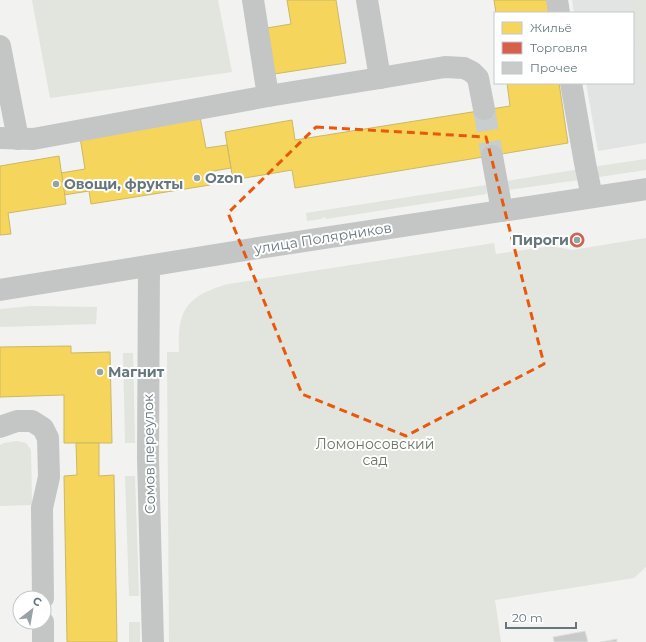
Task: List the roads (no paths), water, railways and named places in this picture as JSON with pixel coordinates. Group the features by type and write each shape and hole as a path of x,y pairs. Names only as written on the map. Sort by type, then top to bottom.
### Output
{"street":[{"path":"253,0 268,96"},
{"path":"367,0 380,78"},
{"path":"557,0 559,12"},
{"path":"0,46 9,139 33,139 268,96 444,67 464,68 472,72 478,78 484,109"},
{"path":"571,84 592,197"},
{"path":"492,156 502,211"},
{"name":"улица Полярников","path":"0,290 646,189"},
{"name":"Сомов переулок","path":"149,266 148,459 154,642"},
{"path":"0,428 17,421 32,421 43,428 48,438 49,478 42,508 43,590"},
{"path":"43,630 43,642"}],"tunnel":[{"path":"484,109 492,156"}],"place":[{"name":"Ozon","path":"197,178"},
{"name":"Овощи, фрукты","path":"56,184"},
{"name":"Пироги","path":"577,240"},
{"name":"Магнит","path":"100,372"}],"park label":[{"name":"Ломоносовский сад","path":"375,452"}]}
